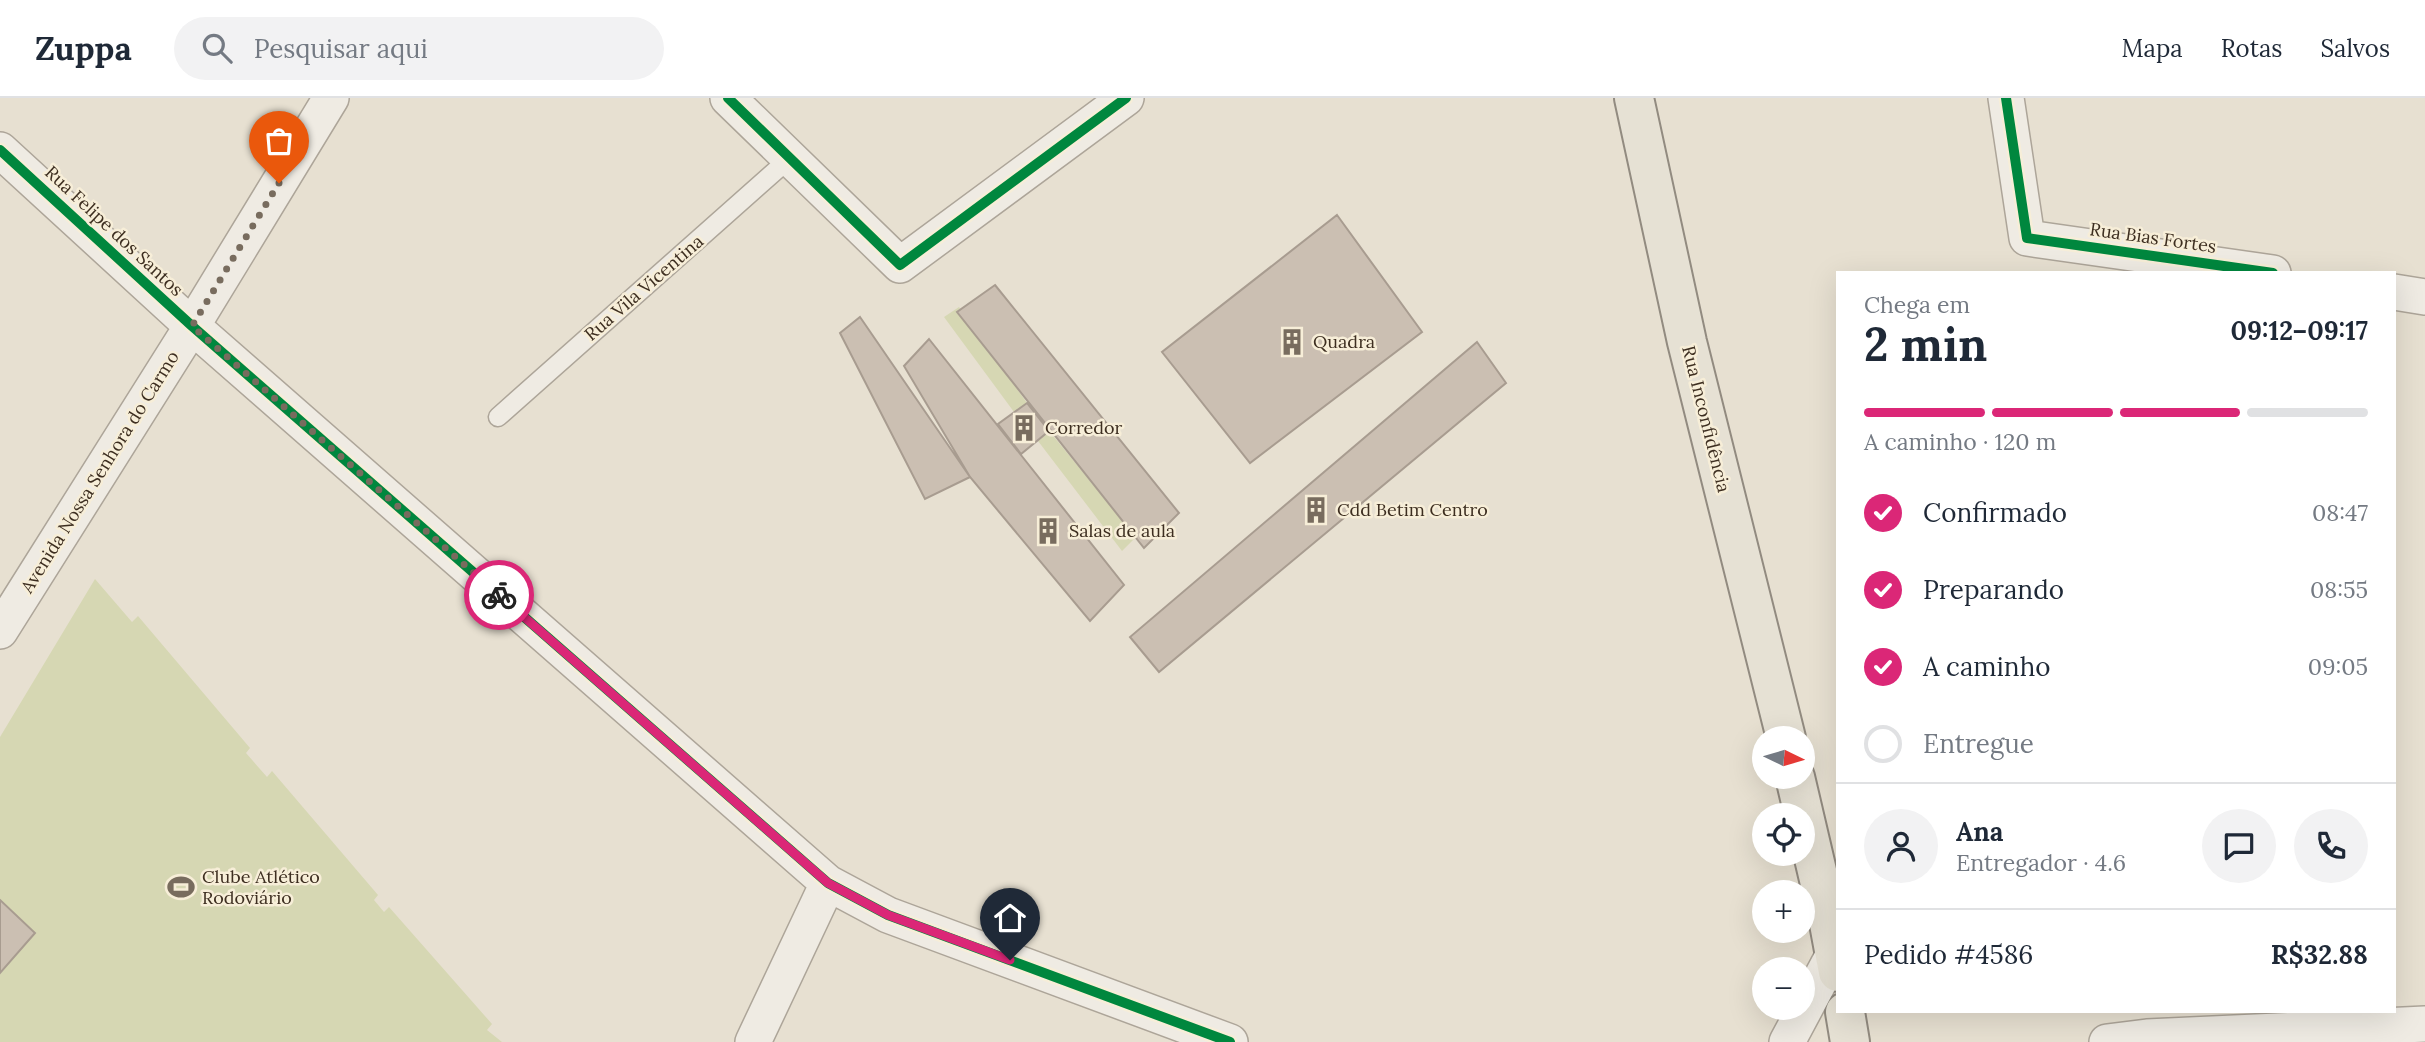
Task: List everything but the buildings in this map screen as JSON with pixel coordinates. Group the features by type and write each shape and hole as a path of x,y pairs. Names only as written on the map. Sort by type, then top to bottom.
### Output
{"main road":[{"name":"Rua Inconfidência","path":"1634,98 1687,342 1783,726"},
{"path":"1798,789 1836,963"},
{"path":"1844,1013 1850,1042"}],"street":[{"name":"Avenida Nossa Senhora do Carmo","path":"0,631 192,326 331,98"},
{"path":"728,98 900,265 1126,98"},
{"name":"Rua Bias Fortes","path":"2006,98 2027,238 2232,270"},
{"name":"Rua Felipe dos Santos","path":"0,150 192,326 828,883 888,915 1230,1042"},
{"path":"2396,292 2425,297"},
{"path":"753,1042 828,883"},
{"path":"1787,1042 1836,963"},
{"path":"2107,1042 2148,1024 2425,1024"}],"lane":[{"name":"Rua Vila Vicentina","path":"498,417 790,158"}],"green space":[{"path":"959,307 1027,403 1014,412 944,317"},
{"path":"1050,432 1136,537 1122,551 1038,441"},
{"name":"Clube Atlético Rodoviário","path":"95,579 132,622 138,616 250,748 246,753 267,777 272,771 378,895 374,900 384,912 389,907 492,1024 487,1030 502,1042 0,1042 0,737"}],"cycle path":[{"path":"728,98 900,265 1126,98"},
{"path":"2006,98 2027,238 2259,271"},
{"path":"0,150 192,326 828,883 888,915 1230,1042"}],"way so far":[{"path":"279,183 192,326 499,595"}],"place":[{"name":"Quadra","path":"1292,342"},
{"name":"Corredor","path":"1024,428"},
{"name":"Cdd Betim Centro","path":"1316,510"},
{"name":"Salas de aula","path":"1048,531"},
{"name":"Clube Atlético Rodoviário","path":"181,887"}],"route":[{"path":"499,595 828,883 888,915 1010,960"}]}
